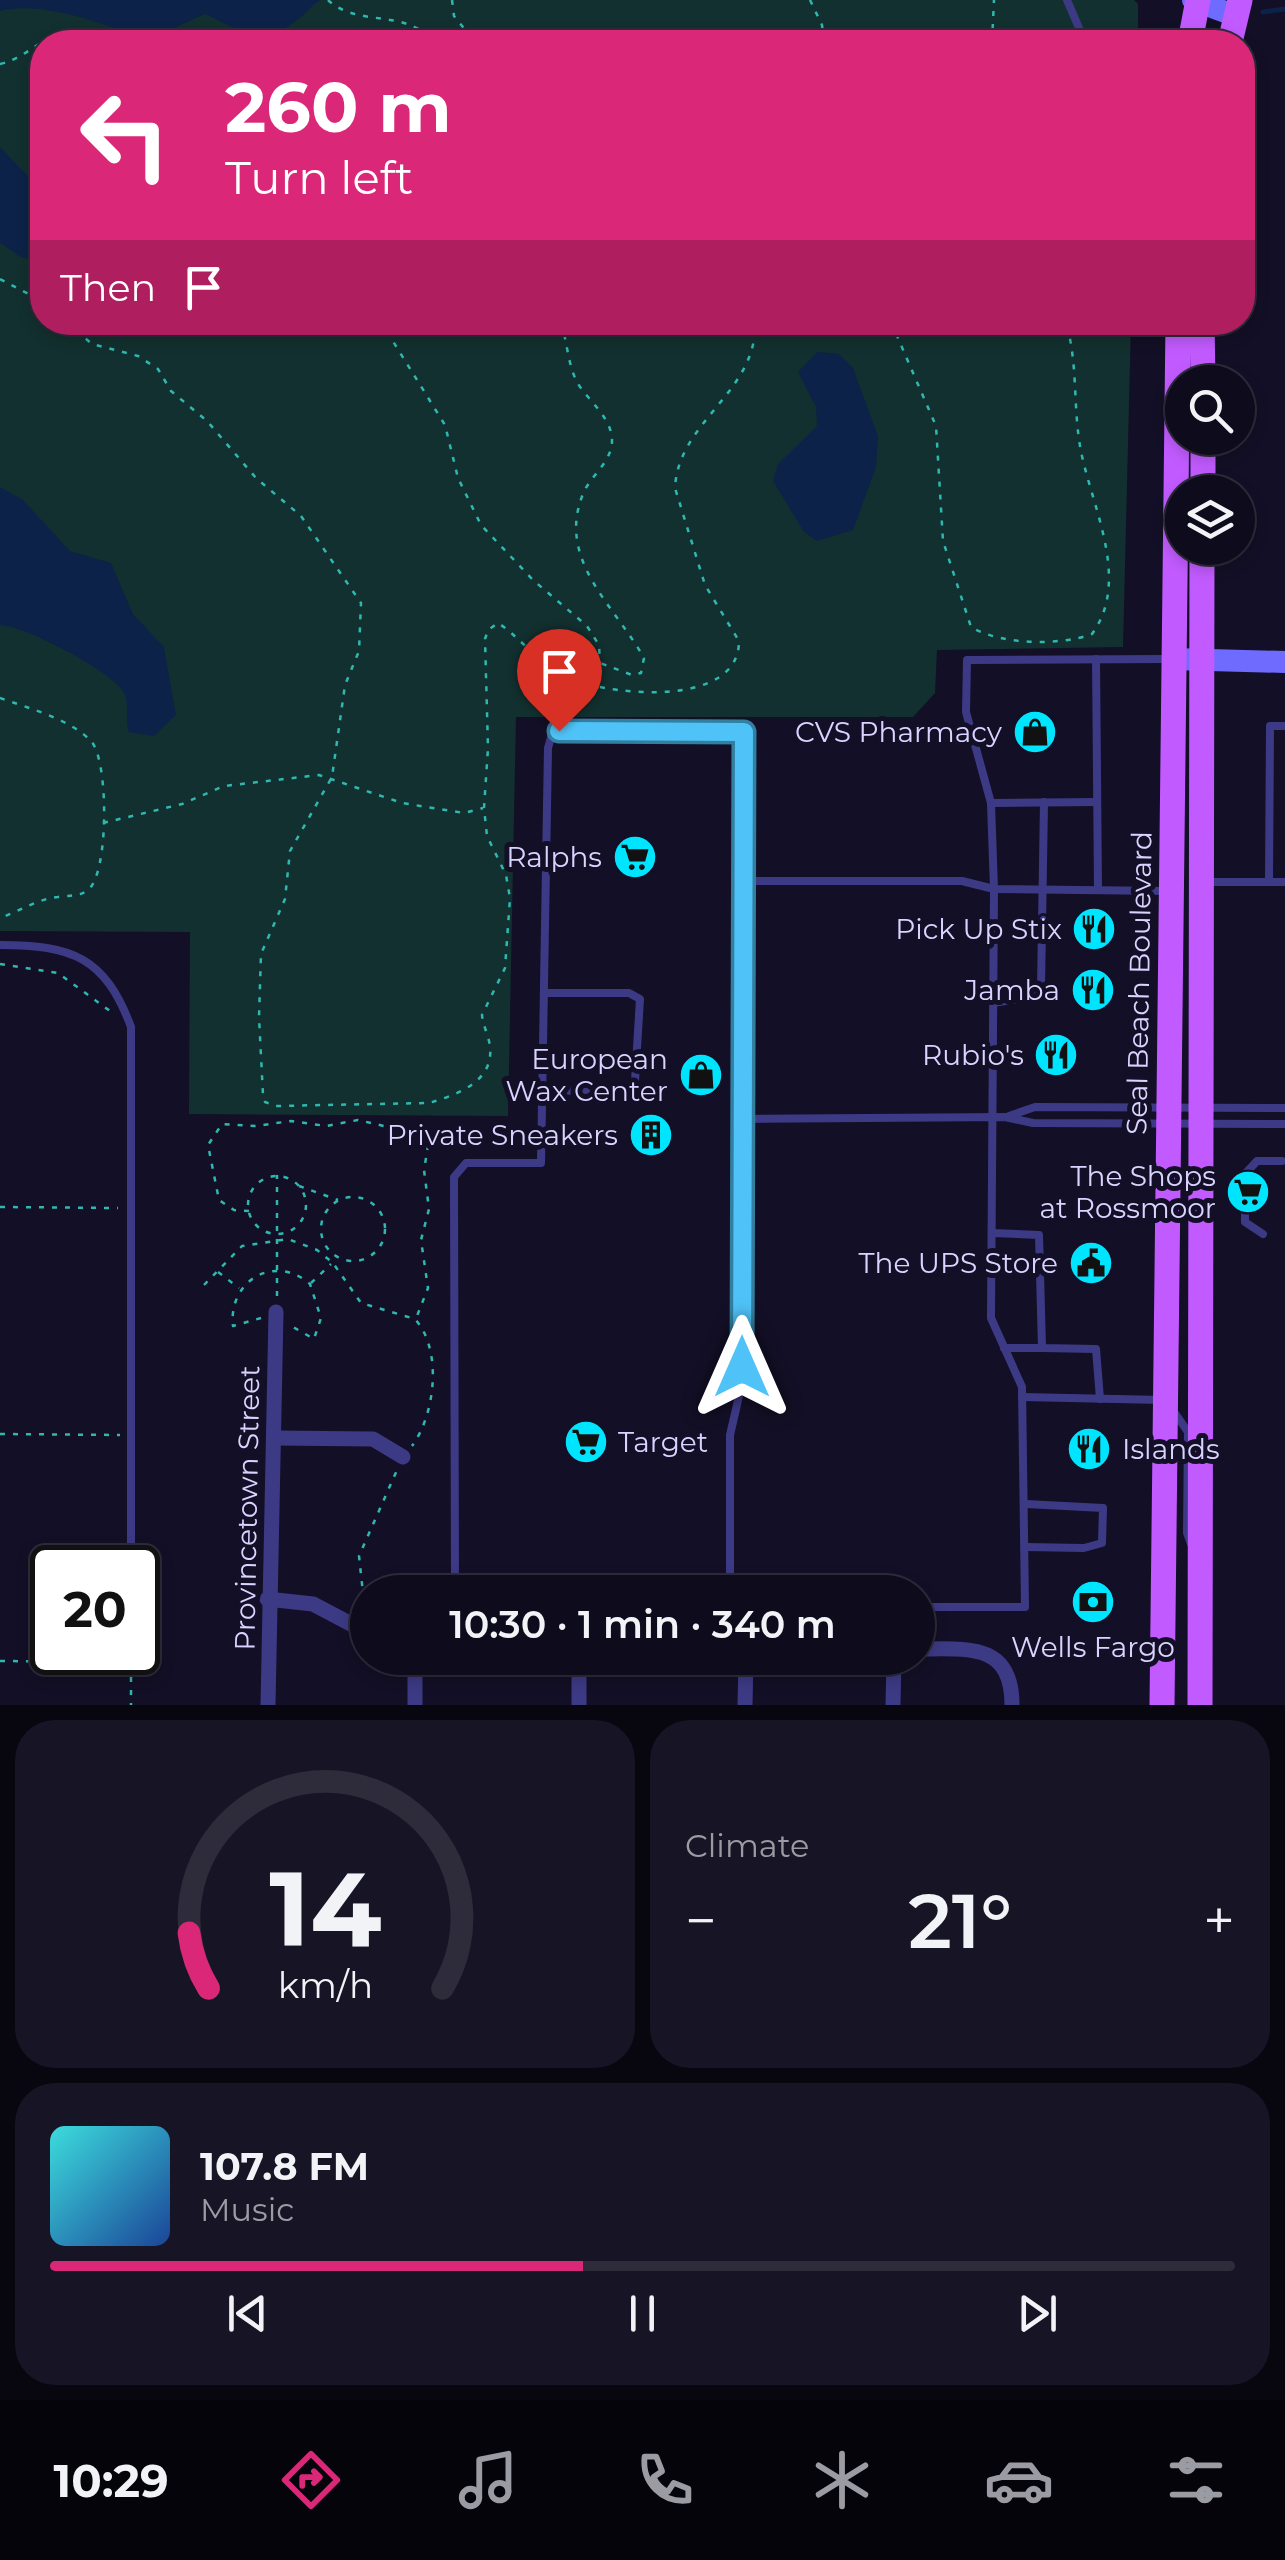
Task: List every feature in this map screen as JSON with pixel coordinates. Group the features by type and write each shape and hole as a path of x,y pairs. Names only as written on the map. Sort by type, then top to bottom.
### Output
{"main road":[{"path":"1192,30 1196,1"},
{"name":"Seal Beach Boulevard","path":"1162,1705 1178,335"},
{"path":"1202,335 1202,365"},
{"path":"1200,1705 1202,565"}],"street":[{"path":"1196,1 1238,8"},
{"path":"1174,659 1285,662"},
{"name":"Provincetown Street","path":"268,1705 276,1312"},
{"path":"275,1438 373,1439 403,1457"},
{"path":"268,1599 313,1604 350,1624"},
{"path":"935,1649 969,1649 994,1659 1010,1676 1012,1705"},
{"path":"415,1675 415,1705"},
{"path":"579,1675 579,1705"},
{"path":"745,1705 746,1675"},
{"path":"894,1675 894,1705"}],"lane":[{"path":"1067,0 1080,30"},
{"path":"1096,659 1098,890"},
{"path":"935,1607 1026,1607 1022,1397 991,1318 994,888 990,803 966,712 967,660 1174,659"},
{"path":"1269,882 1270,726 1285,726"},
{"path":"455,1575 454,1176 466,1164 541,1163 548,748 552,734 744,732 742,1383 730,1435 730,1575"},
{"path":"994,1004 1026,1001 1037,996 1041,988 1044,802"},
{"path":"990,803 1097,802"},
{"path":"744,881 962,880 994,888 1170,891"},
{"path":"1200,882 1285,882"},
{"path":"0,945 36,945 91,964 117,990 131,1027 131,1545"},
{"path":"542,1092 626,1088 635,1081 640,999 629,993 544,993"},
{"path":"743,1119 994,1118 1035,1107 1285,1124"},
{"path":"1005,1117 1033,1123 1285,1108"},
{"path":"1262,1234 1245,1222 1246,1174 1257,1161 1282,1161"},
{"path":"992,1233 1039,1235 1042,1348"},
{"path":"1004,1348 1096,1350 1100,1398"},
{"path":"1022,1397 1166,1400 1188,1432 1187,1533 1200,1566"},
{"path":"1026,1504 1104,1508 1102,1543 1084,1548 1026,1548"}],"path":[{"path":"328,0 339,10 356,16 406,24 415,30"},
{"path":"452,0 454,16 465,30"},
{"path":"810,0 823,30"},
{"path":"993,30 994,0"},
{"path":"0,64 30,50"},
{"path":"0,279 30,295"},
{"path":"81,335 92,344 138,356 158,368 171,391 207,421 256,478 301,516 353,588 364,621 359,651 345,685 332,777 290,850 284,899 261,954 258,1016 263,1095 265,1102 275,1106 429,1103 450,1096 482,1076 491,1048 482,1015 505,968 510,898 506,874 486,836 488,630 498,623 574,680 600,690 697,688 715,682 735,664 739,640 704,584 675,488 676,474 692,438 749,365 752,335"},
{"path":"389,335 445,424 458,478 481,525 533,580 587,626 599,645 600,663 590,676 574,680"},
{"path":"565,335 576,380 602,414 612,442 608,457 583,492 574,535 593,584 644,658 642,673 632,675 600,663"},
{"path":"897,335 936,426 942,541 971,627 985,636 1049,641 1092,634 1106,604 1103,534 1080,445 1078,374 1069,335"},
{"path":"0,698 70,728 95,746 100,758 103,823 98,878 90,888 79,895 37,900 0,918"},
{"path":"103,823 182,804 224,786 332,777 402,803 464,813 484,808"},
{"path":"0,964 58,974 131,1027"},
{"path":"249,1211 234,1210 219,1200 208,1145 222,1124 256,1126 291,1121 326,1126 358,1120 388,1127 423,1128 430,1134 424,1170 429,1209 421,1240 428,1288 416,1318 430,1353 432,1406 424,1430 403,1457 364,1539 359,1556 362,1575"},
{"path":"276,1312 277,1176"},
{"path":"340,1200 322,1220 322,1238 332,1253 349,1260 366,1258 384,1238 384,1220 374,1205 358,1197 340,1200 277,1176 255,1186 249,1211 262,1229 303,1243 333,1262 361,1303 416,1318"},
{"path":"204,1285 242,1246 293,1229 304,1217 306,1200 300,1186"},
{"path":"0,1207 131,1208"},
{"path":"326,1258 332,1253"},
{"path":"310,1284 333,1262"},
{"path":"216,1270 240,1289"},
{"path":"0,1434 131,1435"},
{"path":"0,1661 30,1660"},
{"path":"131,1675 132,1705"}],"green space":[{"path":"0,0 1134,0 1138,4 1138,30 30,30 30,335 1131,335 1123,647 937,650 935,693 913,717 516,717 508,1116 189,1114 190,932 0,931"}],"water":[{"path":"0,0 320,0 279,30 244,30 205,14 170,30 117,30 54,11 0,11"},
{"path":"0,147 30,178 30,259 0,243"},
{"path":"817,352 839,354 853,368 878,436 876,467 853,530 817,541 804,532 773,481 778,464 817,426 816,407 798,372"},
{"path":"0,487 23,500 70,551 111,563 133,614 164,647 176,715 154,736 129,732 124,693 104,674 47,641 0,625"}],"waterway":[{"path":"1263,12 1285,9"}],"place":[{"name":"CVS Pharmacy","path":"1035,732"},
{"name":"Ralphs","path":"635,857"},
{"name":"Pick Up Stix","path":"1094,929"},
{"name":"Jamba","path":"1093,990"},
{"name":"Rubio's","path":"1056,1055"},
{"name":"European Wax Center","path":"701,1075"},
{"name":"Private Sneakers","path":"651,1135"},
{"name":"The Shops at Rossmoor","path":"1248,1192"},
{"name":"The UPS Store","path":"1091,1263"},
{"name":"Target","path":"586,1442"},
{"name":"Islands","path":"1089,1449"},
{"name":"Wells Fargo","path":"1093,1602"}],"route":[{"path":"559,731 744,732 742,1367"}]}
